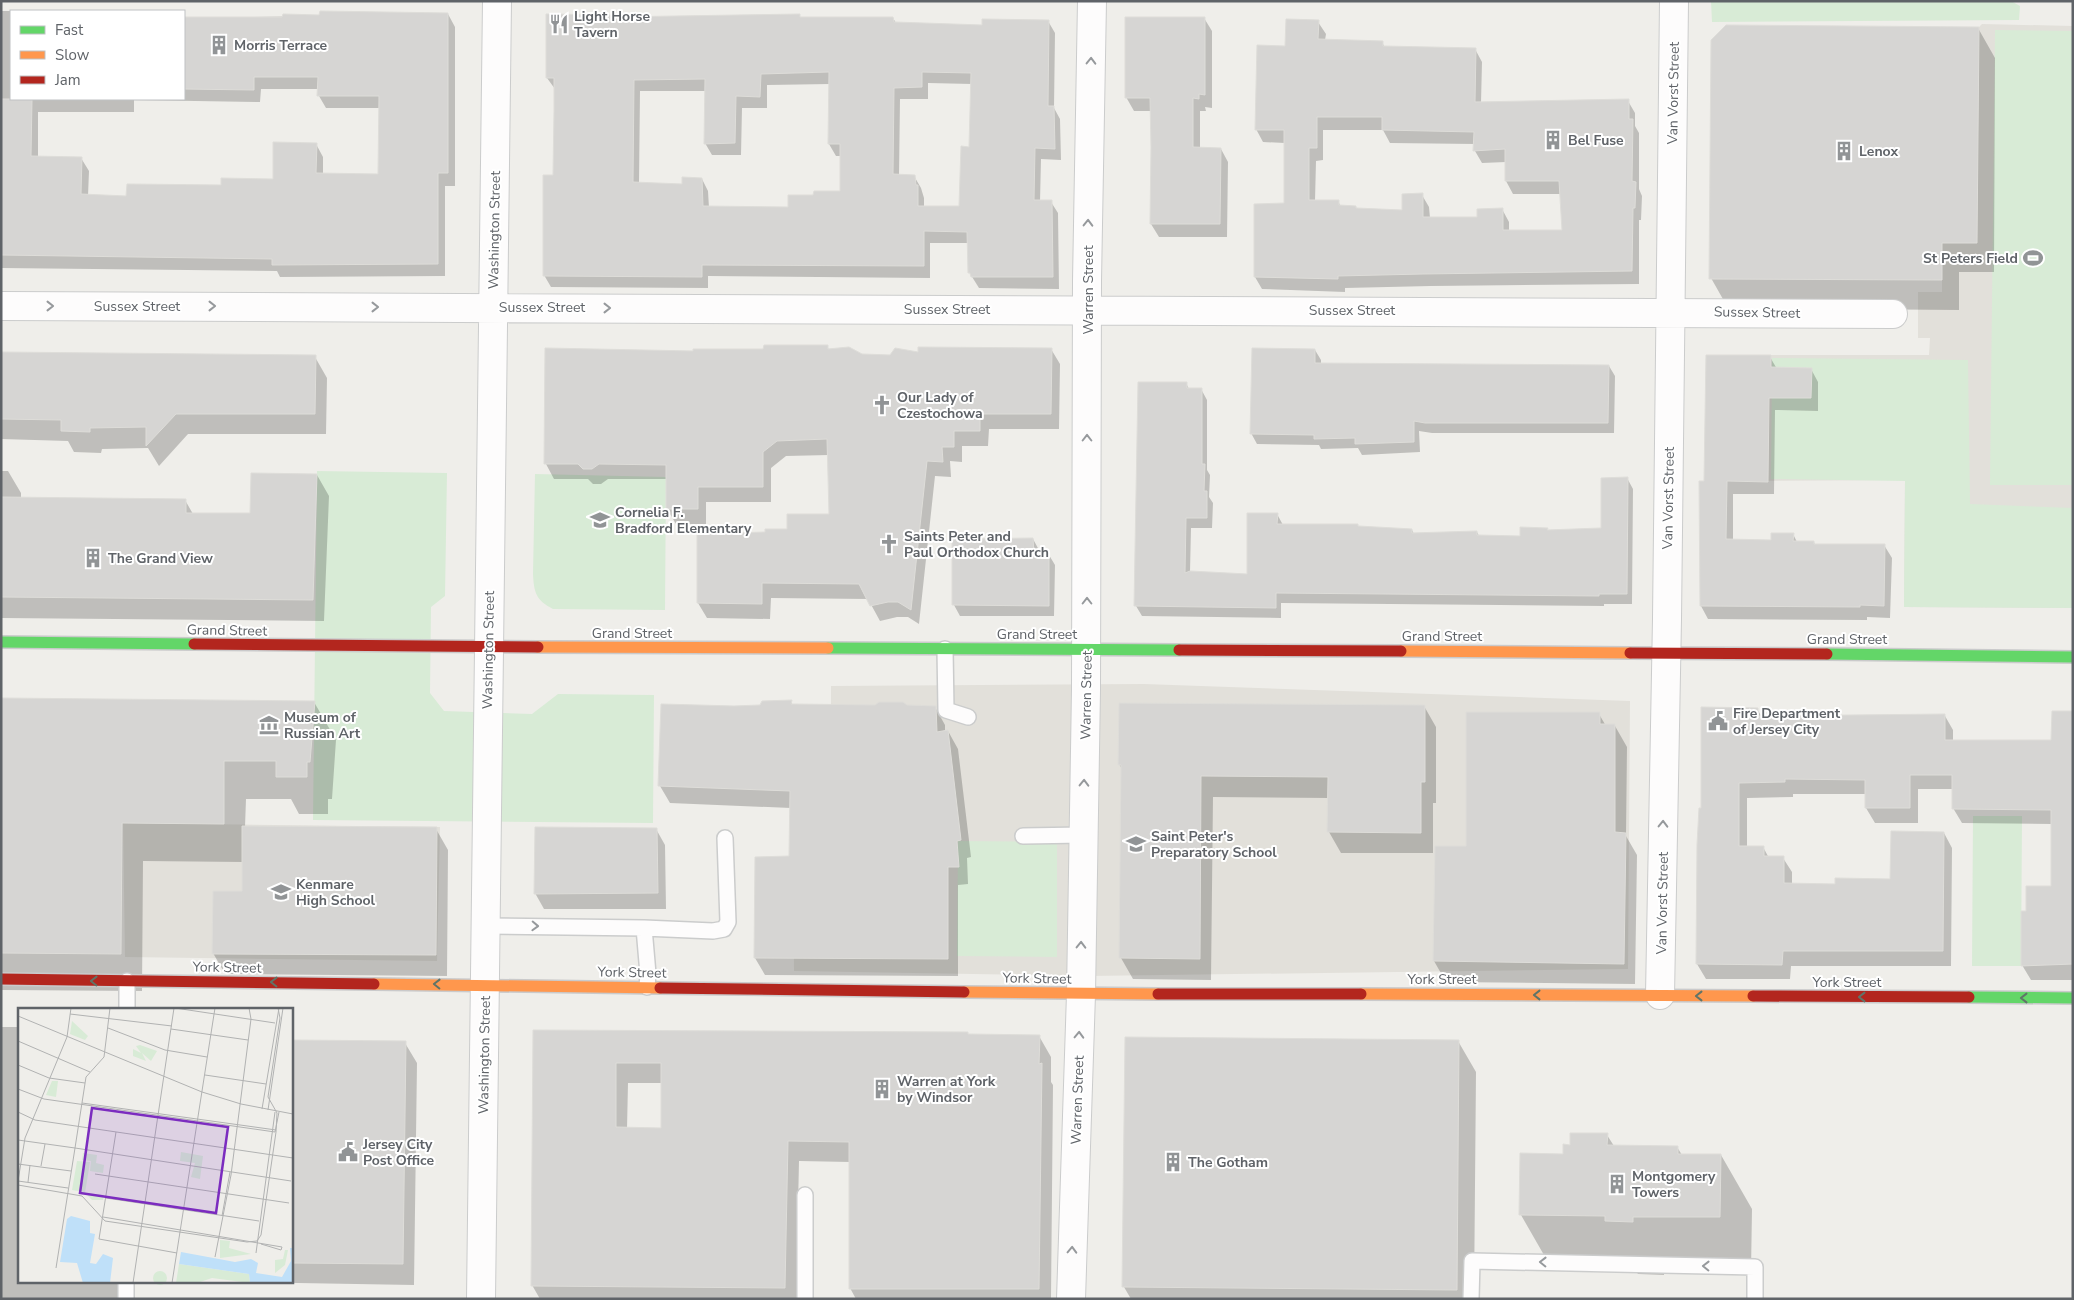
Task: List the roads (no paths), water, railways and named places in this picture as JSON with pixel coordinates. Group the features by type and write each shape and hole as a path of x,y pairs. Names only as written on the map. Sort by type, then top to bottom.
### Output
{"street":[{"name":"Washington Street","path":"481,1299 497,1"},
{"name":"Warren Street","path":"1071,1299 1083,835 1092,1"},
{"name":"Van Vorst Street","path":"1660,995 1674,1"},
{"name":"Sussex Street","path":"1,306 1670,311 1893,314"},
{"name":"Grand Street","path":"1,642 488,648 1086,649 2073,657"},
{"name":"York Street","path":"1,979 486,984 1080,994 2073,998"}],"lane":[{"path":"945,649 946,710 968,717"},
{"path":"1024,836 1083,835"},
{"path":"486,926 713,931 724,929 728,922 726,838"},
{"path":"644,928 648,974 647,987"},
{"path":"127,981 127,1008"},
{"path":"805,1195 805,1299"},
{"path":"1472,1299 1472,1261 1755,1267 1755,1299"},
{"path":"126,1282 126,1299"}],"place":[{"name":"Light Horse Tavern","path":"559,24"},
{"name":"Morris Terrace","path":"219,45"},
{"name":"Bel Fuse","path":"1553,140"},
{"name":"Lenox","path":"1844,151"},
{"name":"St Peters Field","path":"2033,258"},
{"name":"Our Lady of Czestochowa","path":"882,405"},
{"name":"Cornelia F. Bradford Elementary","path":"600,520"},
{"name":"Saints Peter and Paul Orthodox Church","path":"889,544"},
{"name":"The Grand View","path":"93,558"},
{"name":"Fire Department of Jersey City","path":"1718,721"},
{"name":"Museum of Russian Art","path":"269,725"},
{"name":"Saint Peter's Preparatory School","path":"1136,844"},
{"name":"Kenmare High School","path":"281,892"},
{"name":"Warren at York by Windsor","path":"882,1089"},
{"name":"Jersey City Post Office","path":"348,1152"},
{"name":"The Gotham","path":"1173,1162"},
{"name":"Montgomery Towers","path":"1617,1184"}]}
